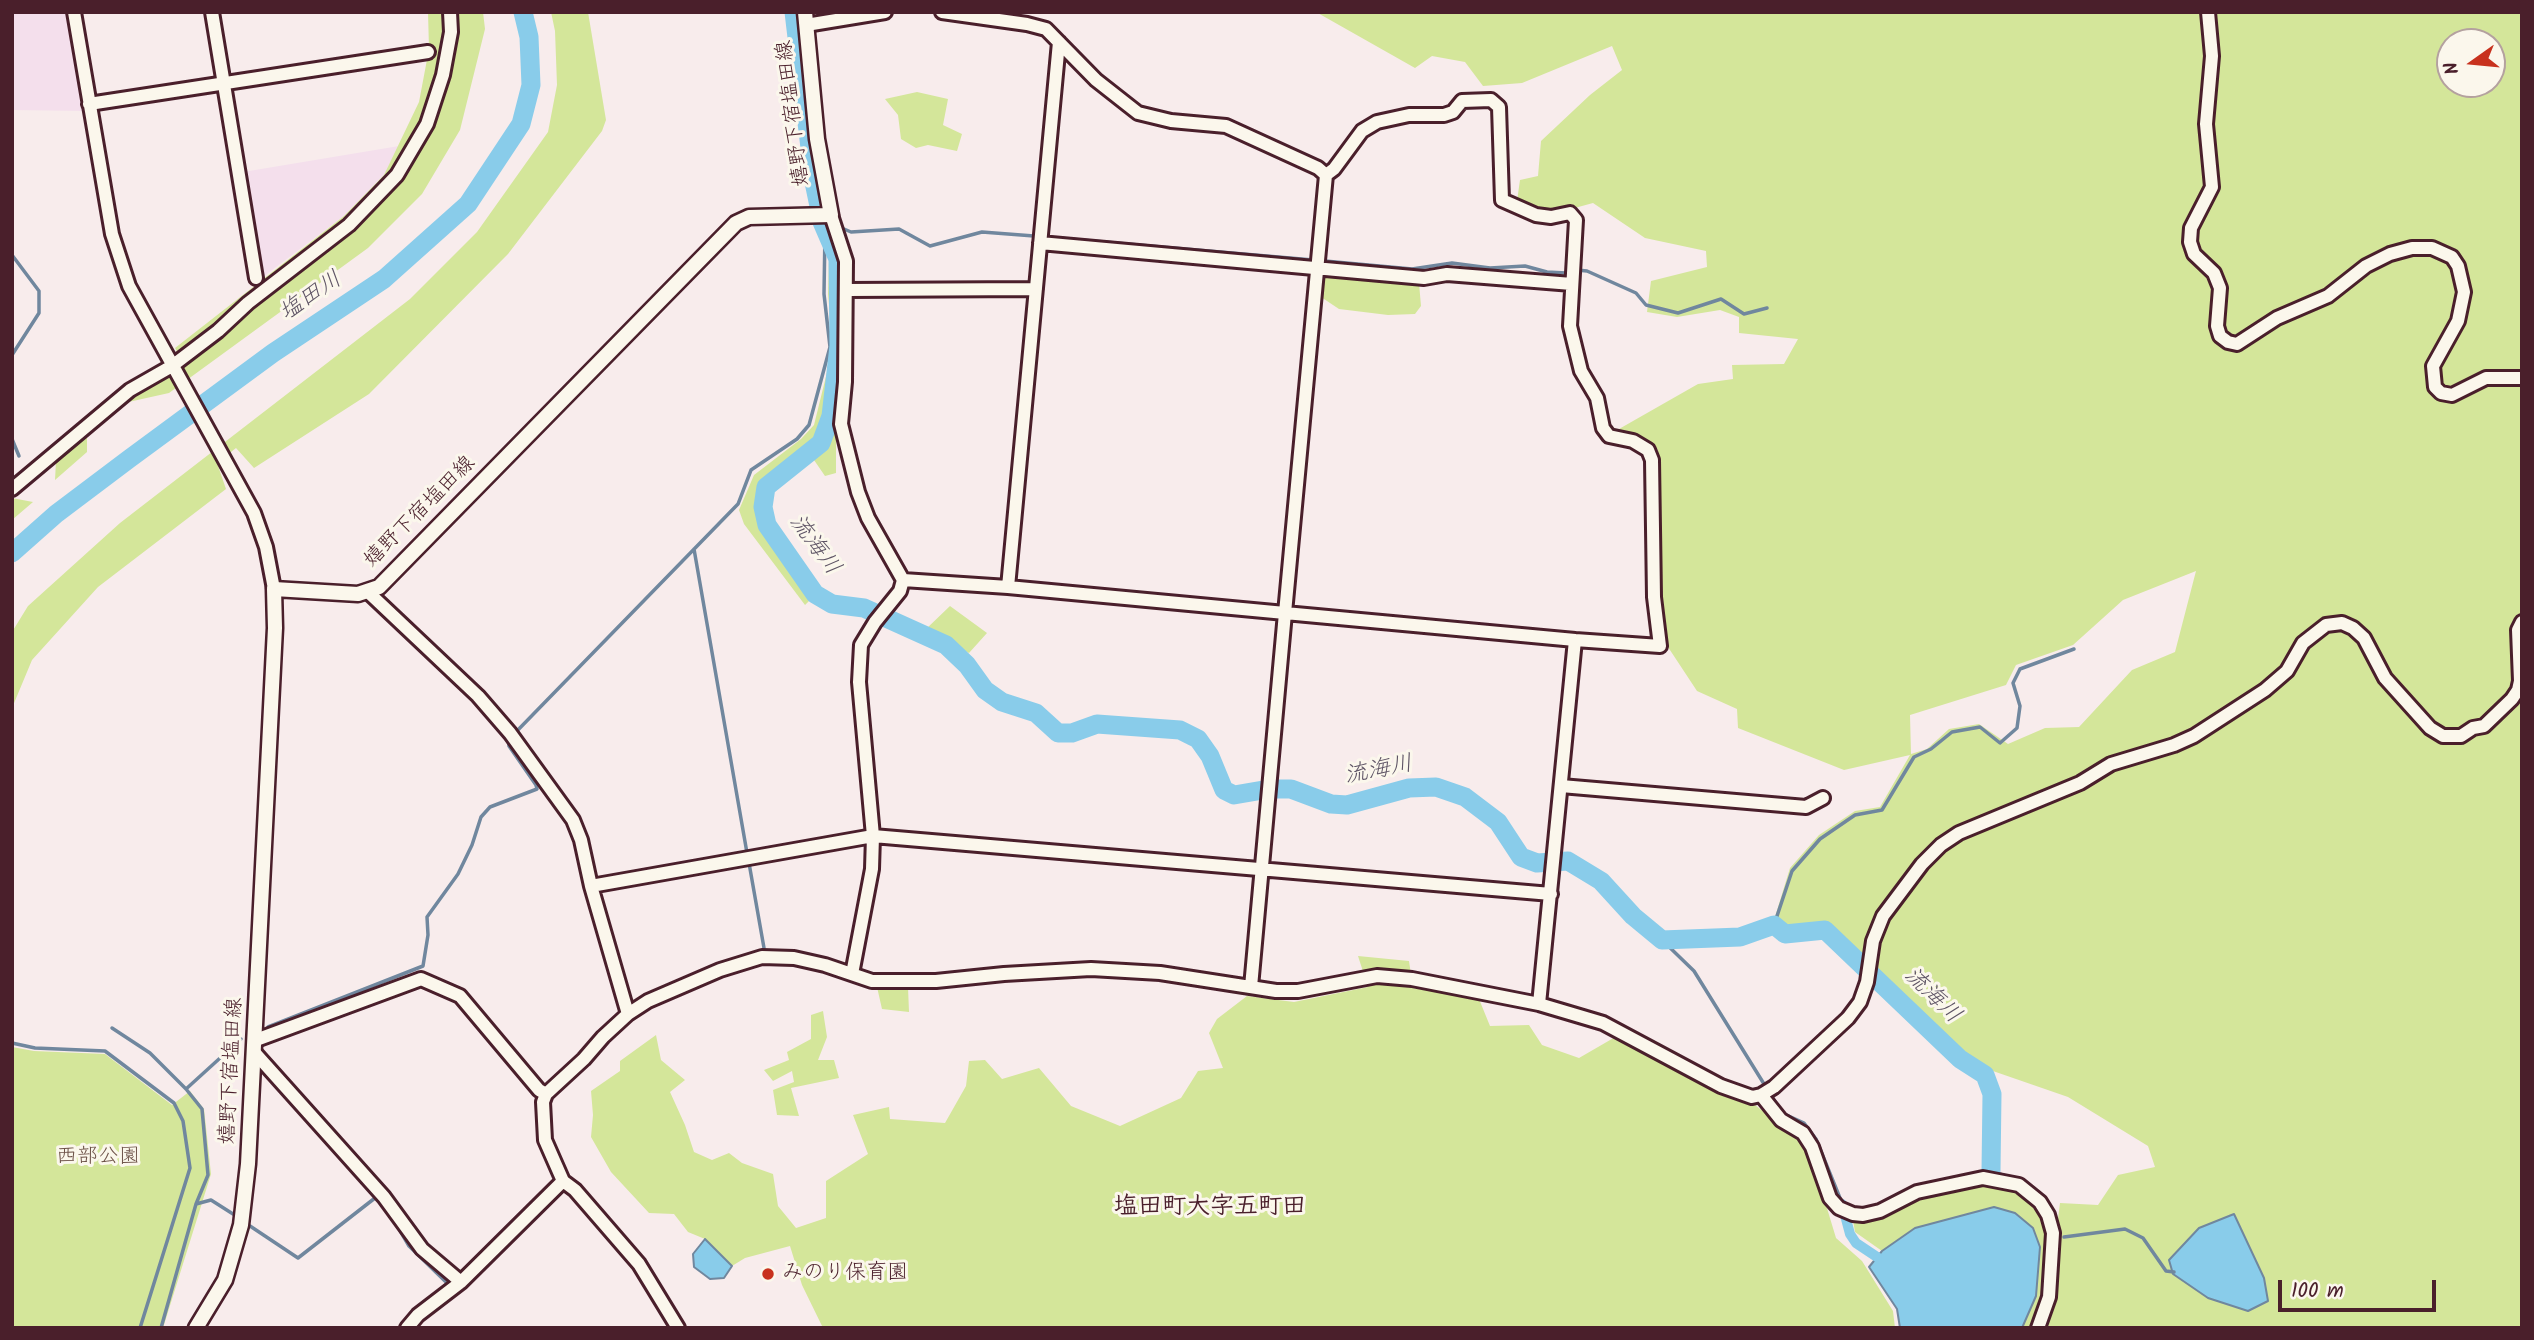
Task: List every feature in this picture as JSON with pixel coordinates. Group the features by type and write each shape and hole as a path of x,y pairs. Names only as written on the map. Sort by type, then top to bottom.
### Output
{"main road":[{"name":"嬉野下宿塩田線","path":"196,1328 225,1280 241,1225 248,1164 275,641 274,589 358,594 379,587 736,223 749,217 831,215 817,139 805,19"}],"street":[{"path":"74,12 112,234 129,286 254,513 274,589"},
{"path":"212,12 256,278"},
{"path":"12,489 130,390 172,366 349,225 397,174 427,124 435,100 451,32 450,12"},
{"path":"805,19 885,12"},
{"path":"942,12 1046,29 1096,80 1138,113 1171,121 1226,126 1326,175"},
{"path":"2208,12 2212,56 2206,124 2212,187 2191,228 2190,242 2194,254 2214,273 2220,288 2217,326 2220,336 2237,344 2277,318 2328,296 2366,266 2390,254 2412,248 2432,248 2452,257 2458,266 2464,292 2458,321 2433,366 2435,387 2441,393 2452,395 2486,379 2522,378"},
{"path":"1008,587 1059,42"},
{"path":"89,104 428,52"},
{"path":"903,580 1008,587 1285,613 1575,640 1660,646 1654,597 1652,460 1648,450 1633,441 1609,436 1603,428 1597,398 1581,371 1570,326 1576,220 1570,213 1551,217 1536,215 1502,200 1499,107 1491,100 1462,101 1453,112 1444,115 1409,115 1377,122 1362,131 1334,169 1326,175 1285,613 1251,987"},
{"path":"831,215 846,261 845,382 841,424 858,492 868,518 903,580 900,591 875,622 861,645 859,682 873,836 872,869 852,974"},
{"path":"1040,243 1424,278 1447,274 1572,284"},
{"path":"847,290 1036,289"},
{"path":"368,592 478,696 512,736 573,821 581,840 591,886 628,1014"},
{"path":"678,1328 639,1264 575,1190 563,1181 545,1140 543,1119 546,1094 628,1014 648,1001 720,970 762,957 794,958 872,981 936,981 1091,969 1160,973 1276,992 1298,991 1377,976 1412,979 1539,1004 1603,1023 1721,1086 1752,1097 1774,1087 1848,1018 1860,1002 1867,982 1873,942 1883,916 1922,864 1941,845 1959,833 2080,783 2111,764 2174,745 2194,736 2265,690 2287,671 2303,643 2326,625 2342,623 2353,628 2364,638 2385,678 2430,728 2442,736 2461,736 2473,728 2484,726 2512,699 2520,681 2518,642 2522,622"},
{"path":"1539,1004 1575,640"},
{"path":"1561,786 1806,807 1824,798"},
{"path":"591,886 873,836 1551,894"},
{"path":"461,1282 422,1249 384,1197 256,1047 421,979 460,996 539,1090 546,1094"},
{"path":"1761,1095 1781,1120 1803,1133 1812,1147 1830,1198 1839,1208 1853,1214 1880,1211 1917,1192 1983,1178 2019,1185 2040,1202 2048,1215 2053,1233 2049,1297 2038,1328"},
{"path":"407,1328 418,1315 461,1282 563,1181"}],"shaded area":[{"path":"12,12 68,12 84,111 12,110"},
{"path":"399,146 384,175 344,216 260,279 243,172"}],"green space":[{"path":"428,12 483,12 485,29 460,130 422,194 368,248 169,393 124,403 185,365 175,348 344,216 384,175 419,102 429,49"},
{"path":"551,12 588,12 606,120 602,131 508,254 369,394 254,468 236,448 217,463 226,489 98,587 32,660 12,708 12,632 28,606 120,523 410,299 477,232 548,132 557,85 555,31"},
{"path":"1316,12 2522,12 2522,1328 2022,1328 2036,1296 1994,1207 1915,1228 1882,1251 1855,1232 1853,1220 1920,1195 1984,1183 2018,1190 2042,1212 2056,1234 2060,1203 2098,1205 2118,1175 2155,1167 2148,1146 2068,1097 1990,1070 1959,1052 1829,925 1786,930 1775,917 1790,868 1819,835 1855,811 1880,807 1910,755 1844,770 1738,728 1737,709 1697,691 1666,644 1659,594 1658,450 1619,429 1698,384 1733,379 1732,365 1784,364 1798,339 1739,333 1739,317 1720,310 1677,317 1647,312 1651,281 1707,267 1706,251 1645,238 1593,203 1549,215 1517,201 1520,180 1538,176 1541,141 1590,95 1622,70 1612,46 1522,83 1483,86 1465,62 1432,56 1415,68","holes":["2196,571 2175,652 2132,670 2079,727 2045,728 2008,744 1979,724 1949,729 1927,749 1911,754 1910,715 2006,685 2016,665 2073,645 2123,600","2173,1274 2248,1310 2208,1298"]},
{"path":"917,92 948,99 943,125 962,134 957,151 928,145 916,148 901,139 898,115 885,99"},
{"path":"829,258 835,260 837,346 828,410 836,433 836,473 825,476 805,447 761,483 757,509 764,526 812,598 805,605 744,524 739,510 754,475 801,439 814,425 833,348 828,294"},
{"path":"1324,275 1419,283 1421,306 1415,314 1388,315 1339,309 1321,297"},
{"path":"87,435 87,452 55,480 56,461"},
{"path":"12,498 33,502 12,520"},
{"path":"950,606 987,633 969,653 925,630"},
{"path":"1358,956 1409,961 1413,988 1479,999 1490,1026 1529,1025 1542,1045 1579,1058 1617,1036 1674,1065 1717,1093 1755,1105 1802,1141 1836,1238 1862,1261 1893,1311 1895,1328 823,1328 802,1285 790,1246 745,1258 732,1266 705,1239 688,1232 674,1214 649,1213 611,1172 591,1137 591,1091 620,1071 620,1061 656,1035 661,1060 685,1080 670,1092 694,1152 712,1160 729,1153 742,1163 773,1174 778,1206 796,1228 826,1218 826,1181 868,1154 853,1115 889,1107 890,1119 945,1123 966,1086 969,1061 985,1060 1002,1079 1039,1068 1071,1106 1120,1126 1181,1098 1198,1071 1223,1068 1209,1033 1217,1019 1247,996 1294,1002 1368,987"},
{"path":"877,987 908,987 909,1012 882,1009"},
{"path":"823,1011 827,1037 818,1060 834,1060 839,1078 791,1088 799,1116 777,1115 773,1090 794,1082 792,1071 773,1081 764,1070 789,1060 787,1052 811,1039 811,1015"},
{"name":"西部公園","path":"12,1047 34,1051 105,1054 172,1105 190,1091 204,1109 211,1174 163,1328 12,1328"}],"water":[{"path":"1994,1207 2015,1213 2033,1228 2040,1247 2036,1296 2022,1328 1900,1328 1897,1309 1869,1267 1882,1251 1915,1228"},
{"path":"2234,1214 2264,1278 2268,1301 2248,1311 2208,1298 2173,1274 2169,1260 2199,1228"},
{"path":"705,1239 732,1266 724,1278 710,1279 694,1267 693,1254"}],"waterway":[{"name":"塩田川","path":"12,553 56,514 129,459 273,353 384,279 468,204 521,124 531,85 529,37 523,12"},
{"name":"流海川","path":"794,12 814,182 820,211"},
{"name":"流海川","path":"822,222 838,259 839,346 831,416 821,443 766,487 763,507 767,525 815,594 832,604 864,608 946,645 967,665 985,690 1002,702 1036,713 1058,733 1072,733 1097,724 1180,730 1198,739 1210,756 1224,790 1234,795 1269,789 1291,789 1331,804 1347,805 1409,788 1436,787 1465,797 1498,822 1521,857 1537,863 1568,861 1601,881 1633,916 1662,940 1740,937 1774,925 1785,934 1825,930 1960,1059 1985,1075 1992,1094 1991,1171"},
{"path":"844,229 851,232 899,229 930,246 982,232 1034,236"},
{"path":"514,734 738,504 751,470 797,439 809,425 830,347 824,294 825,231"},
{"path":"1046,237 1313,260"},
{"path":"12,255 39,291 39,313 12,355"},
{"path":"1325,261 1412,269 1452,263 1490,268 1525,266 1547,272 1566,273"},
{"path":"1577,270 1587,271 1636,293 1646,305 1678,313 1721,299 1744,314 1767,308"},
{"path":"12,439 19,456"},
{"path":"694,549 747,853"},
{"path":"1774,925 1792,871 1820,839 1855,815 1882,810 1914,757 1931,749 1952,732 1980,727 2000,743 2017,728 2020,706 2013,683 2020,669 2074,649"},
{"path":"268,1027 423,966 428,935 427,917 458,874 472,845 481,817 490,807 537,789 509,746 508,739"},
{"path":"749,863 764,948"},
{"path":"1662,940 1694,971 1782,1113 1804,1123 1816,1139 1842,1203"},
{"path":"112,1028 150,1053 202,1109 208,1175 196,1204 161,1328"},
{"path":"186,1089 241,1039"},
{"path":"12,1043 35,1048 105,1051 174,1103 183,1121 190,1168 140,1328"},
{"path":"1991,1171 2011,1178"},
{"path":"2025,1182 2040,1194"},
{"path":"250,1226 298,1258 375,1198"},
{"path":"196,1204 211,1200 233,1214"},
{"path":"1842,1204 1850,1234 1856,1243 1877,1257"},
{"path":"395,1222 409,1246 447,1283"},
{"path":"2064,1237 2125,1229 2143,1238 2166,1271 2174,1272"}],"place":[{"name":"みのり保育園","path":"768,1274"}],"district":[{"name":"塩田町大字五町田","path":"1210,1209"}]}
